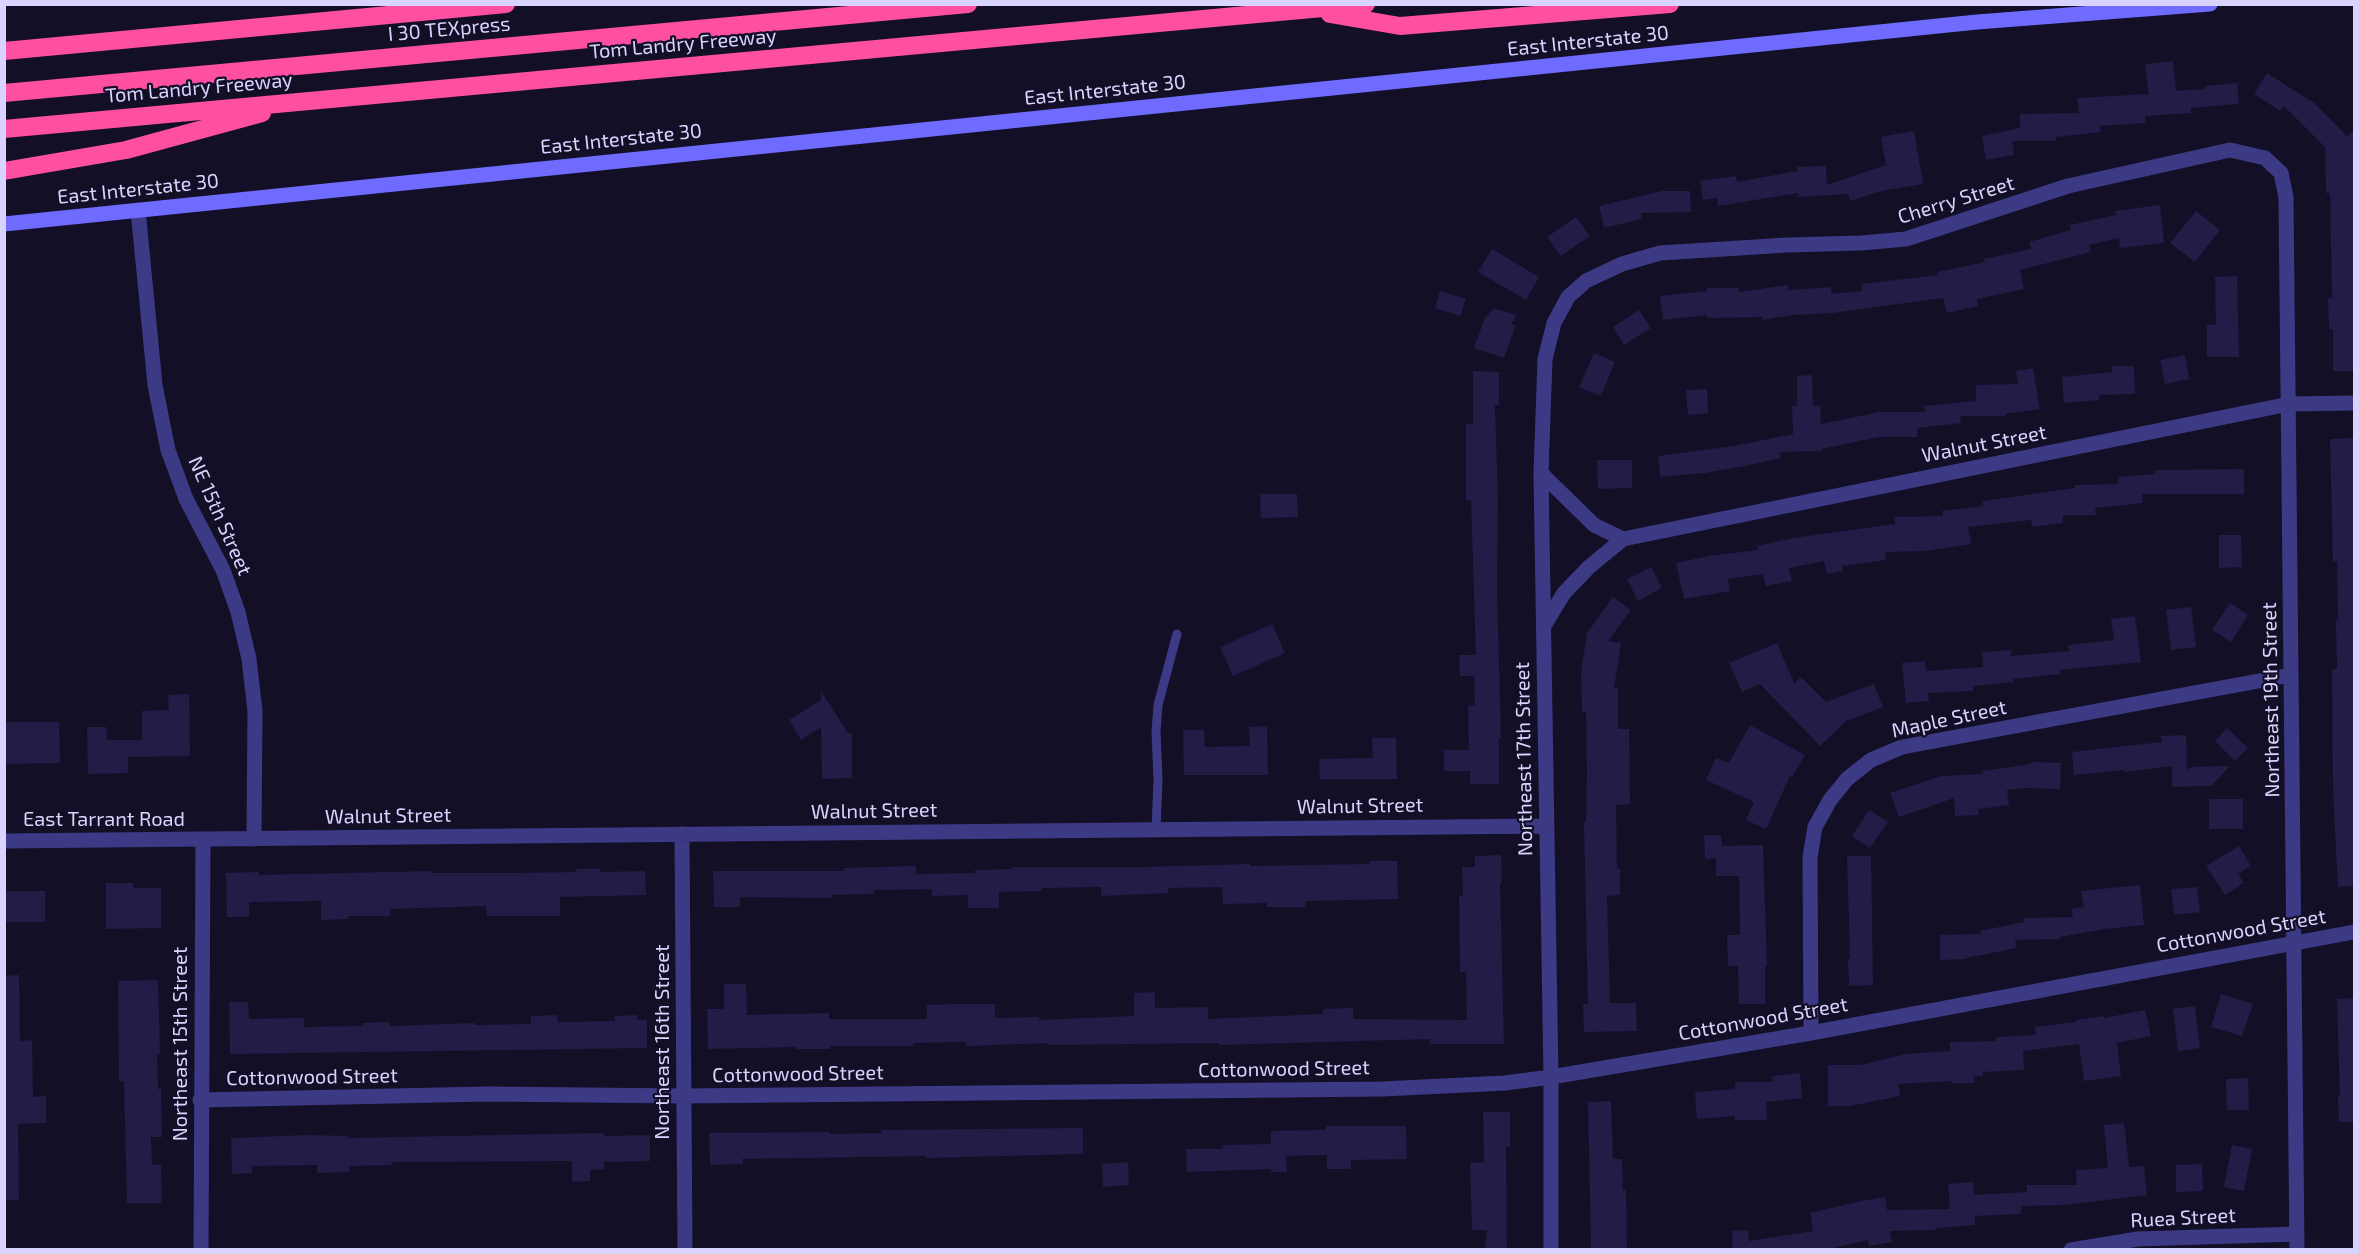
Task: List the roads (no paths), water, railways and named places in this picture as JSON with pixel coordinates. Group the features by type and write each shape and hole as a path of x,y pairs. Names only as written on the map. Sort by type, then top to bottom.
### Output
{"highway":[{"path":"4,51 506,4"},
{"name":"I 30 TEXpress","path":"4,93 968,4"},
{"name":"Tom Landry Freeway","path":"4,129 1366,4"},
{"path":"1305,10 1400,26 1671,4"},
{"path":"4,171 126,150 310,100"}],"main road":[{"name":"East Interstate 30","path":"4,224 1977,22 2210,4"}],"street":[{"name":"Cherry Street","path":"1586,281 1622,264 1660,253 1906,239 2068,186 2177,161 2230,150 2265,158"},
{"name":"Northeast 19th Street","path":"2265,158 2281,173 2286,197 2297,1250"},
{"name":"NE 15th Street","path":"138,210 155,386 168,450 186,499 223,570 238,612 249,658 255,711 254,839"},
{"name":"Northeast 17th Street","path":"1551,1250 1551,1077 1541,473 1545,359 1554,323 1568,297 1586,281"},
{"name":"Walnut Street","path":"1544,625 1564,593 1589,567 1623,539 2289,404 2355,403"},
{"path":"1541,473 1594,525 1623,539"},
{"name":"Maple Street","path":"1811,1033 1810,857 1815,827 1830,800 1847,779 1871,760 1902,747 2291,675"},
{"name":"Walnut Street","path":"203,839 1546,826"},
{"name":"Northeast 16th Street","path":"682,834 685,1250"},
{"name":"East Tarrant Road","path":"4,841 203,839"},
{"name":"Northeast 15th Street","path":"201,1250 203,839"},
{"name":"Cottonwood Street","path":"200,1100 488,1094 683,1096 1382,1089 1505,1083 1811,1033 2355,932"},
{"name":"Ruea Street","path":"2071,1250 2138,1239 2297,1234"}],"lane":[{"path":"1156,829 1158,705 1177,634"}]}
